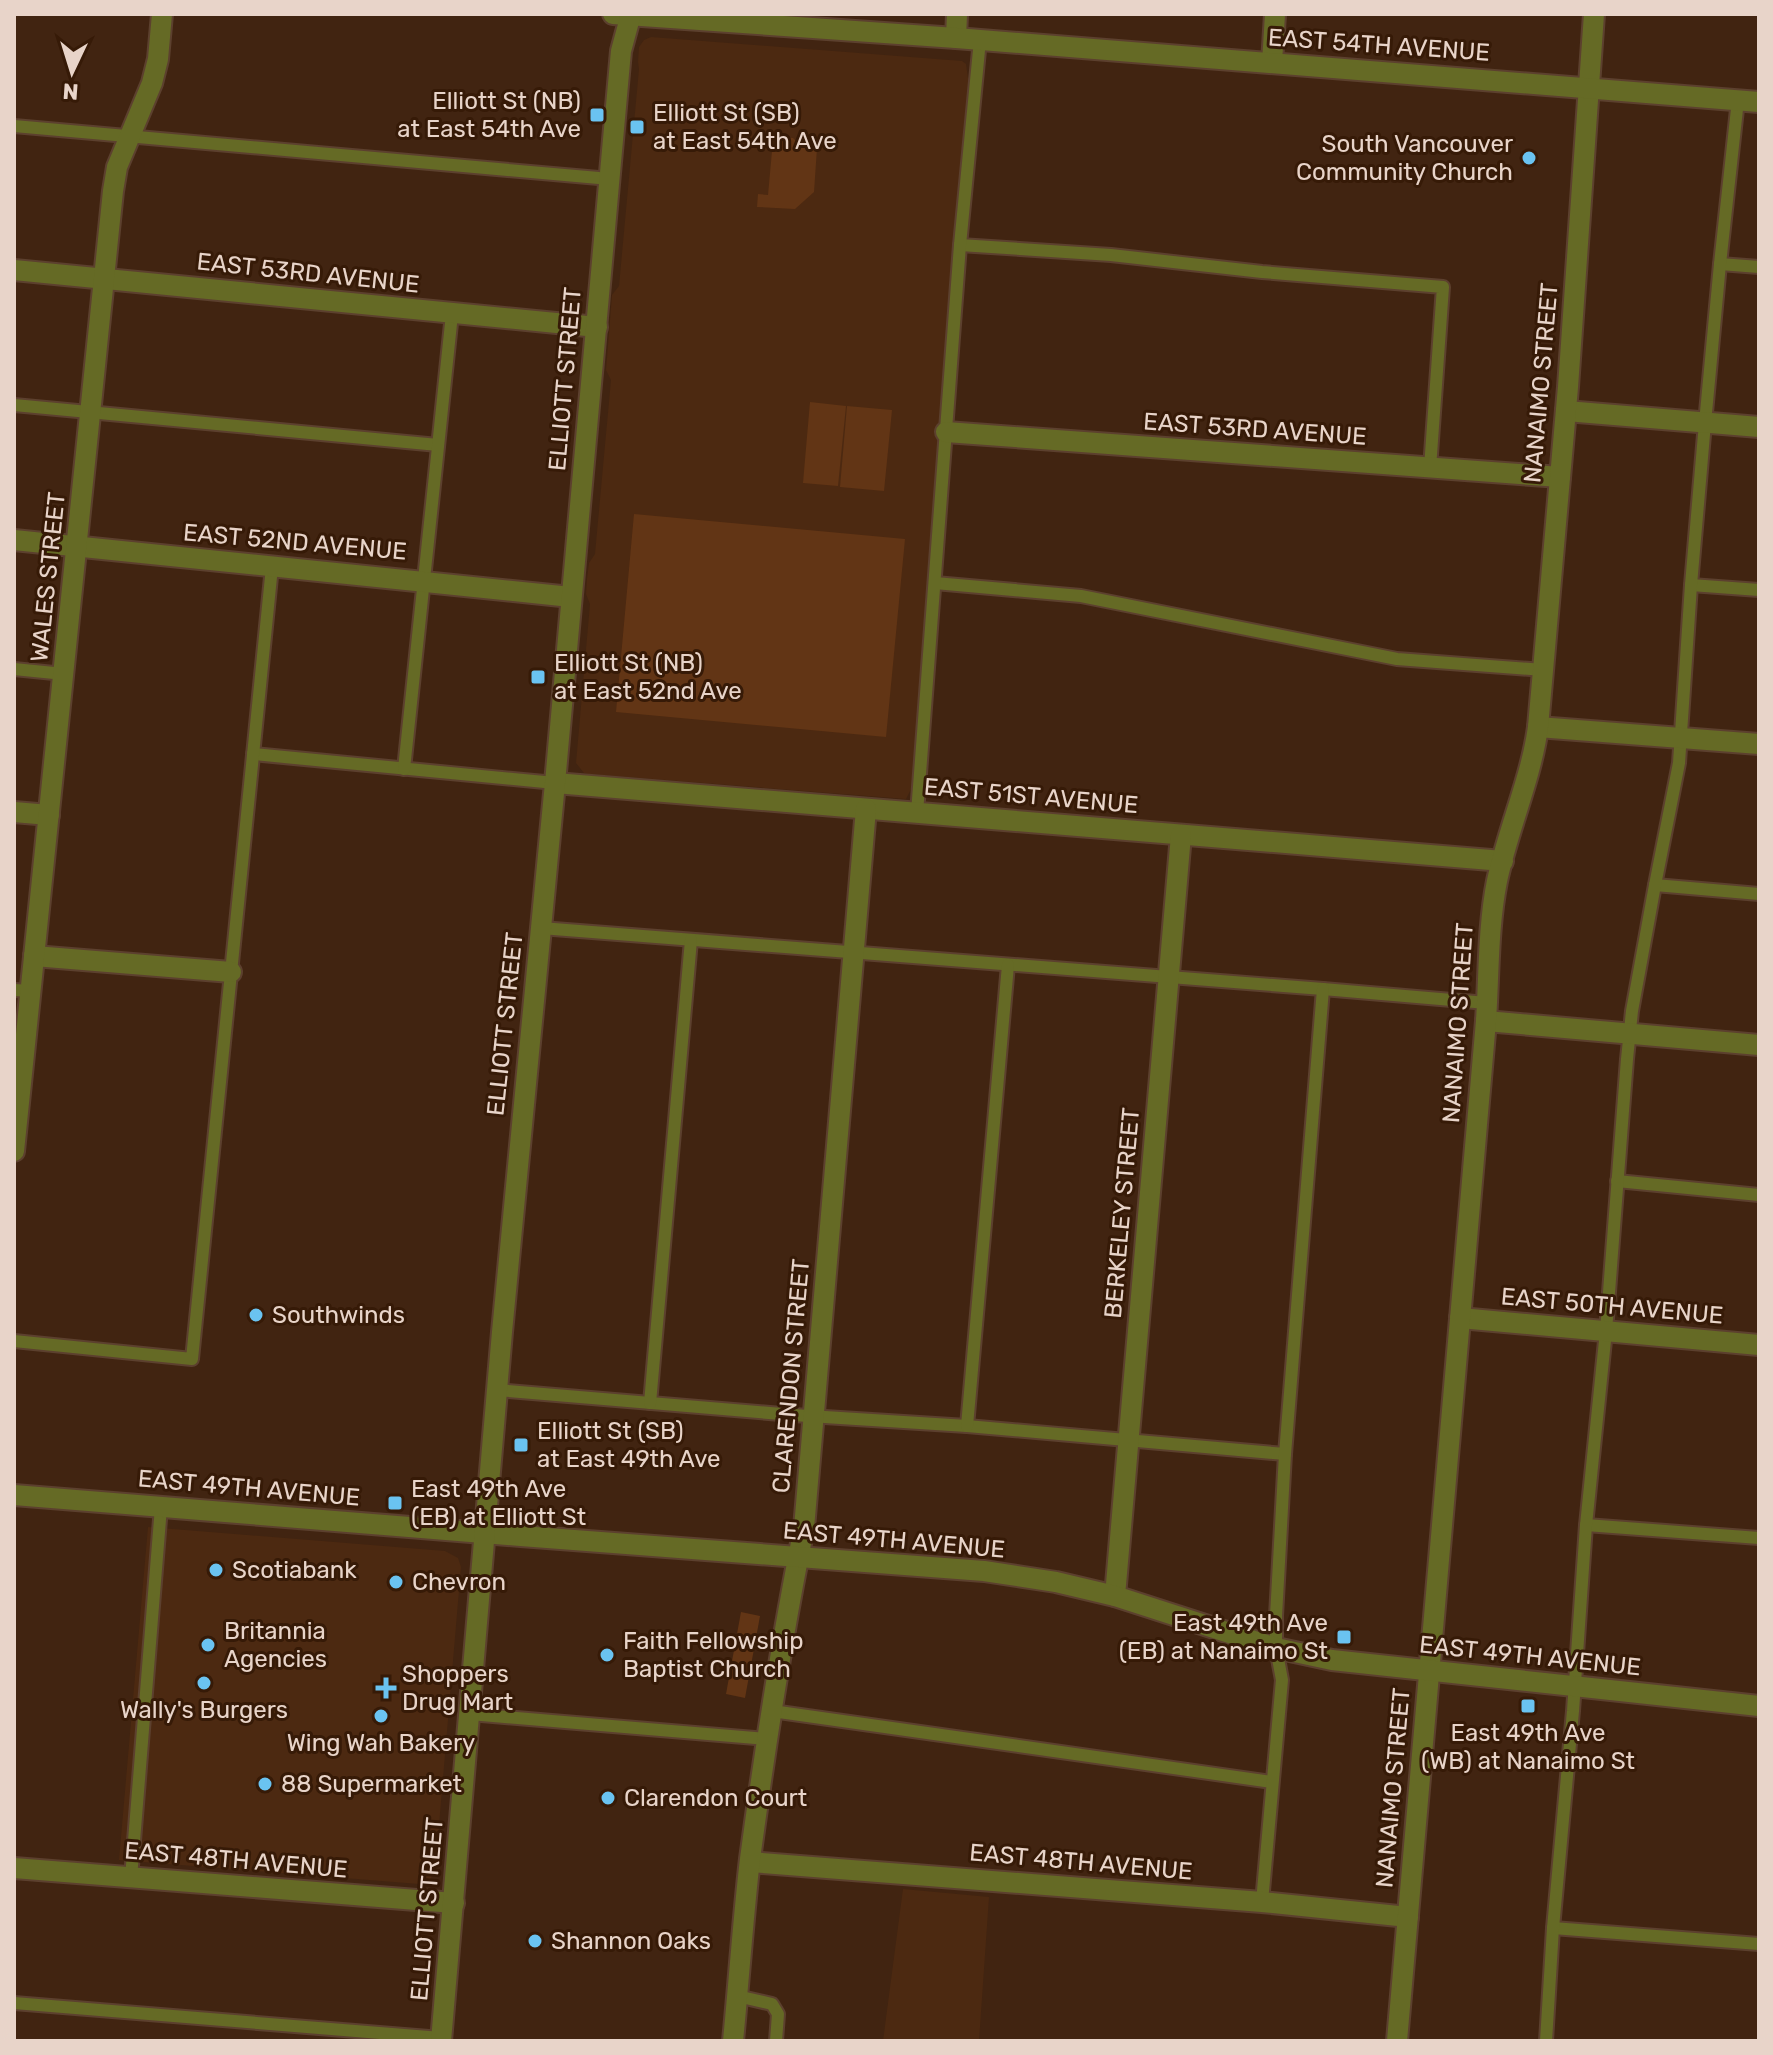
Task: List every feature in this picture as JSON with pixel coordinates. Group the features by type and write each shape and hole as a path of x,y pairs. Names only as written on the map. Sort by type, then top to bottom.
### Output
{"street":[{"name":"WALES STREET","path":"14,1151 22,990 34,956 115,179 117,167 152,83 158,59 162,14"},
{"name":"EAST 54TH AVENUE","path":"625,14 1749,101"},
{"name":"ELLIOTT STREET","path":"441,2040 497,1390 625,14"},
{"path":"956,38 957,14"},
{"path":"1272,63 1275,14"},
{"name":"NANAIMO STREET","path":"1397,2041 1494,904 1535,750 1544,670 1594,14"},
{"name":"EAST 53RD AVENUE","path":"14,270 597,327"},
{"path":"1566,411 1759,427"},
{"name":"EAST 53RD AVENUE","path":"946,432 1560,477"},
{"name":"EAST 52ND AVENUE","path":"14,540 571,597"},
{"path":"1538,727 1759,744"},
{"name":"EAST 51ST AVENUE","path":"555,783 1503,861"},
{"name":"CLARENDON STREET","path":"733,2041 750,1862 767,1739 804,1528 866,809"},
{"path":"14,812 49,815"},
{"name":"BERKELEY STREET","path":"1115,1596 1181,835"},
{"path":"34,956 231,972"},
{"path":"1486,1012 1630,1034 1759,1045"},
{"name":"EAST 50TH AVENUE","path":"1460,1318 1759,1345"},
{"name":"EAST 49TH AVENUE","path":"14,1495 984,1571 1056,1582 1115,1596 1276,1648 1332,1660 1759,1706"},
{"name":"EAST 48TH AVENUE","path":"750,1862 1262,1902 1408,1917"},
{"name":"EAST 48TH AVENUE","path":"14,1868 454,1903"}],"lane":[{"path":"917,813 960,245 980,40"},
{"path":"1546,2041 1586,1525 1606,1331 1630,1034 1679,763 1691,585 1720,264 1749,101"},
{"path":"14,126 610,179"},
{"path":"960,245 1111,255 1262,272 1443,287 1430,468"},
{"path":"1720,264 1759,267"},
{"path":"404,769 452,314"},
{"path":"14,405 438,445"},
{"path":"14,1341 192,1359 272,567"},
{"path":"935,583 1081,596 1397,659 1544,670"},
{"path":"1691,585 1759,590"},
{"path":"14,669 64,674"},
{"path":"253,754 555,783"},
{"path":"1655,885 1759,894"},
{"path":"541,928 1323,989 1486,1012"},
{"path":"650,1403 691,940"},
{"path":"967,1426 1008,965"},
{"path":"1262,1902 1282,1680 1276,1648 1276,1616 1285,1454 1323,989"},
{"path":"1617,1181 1759,1195"},
{"path":"497,1390 1285,1454"},
{"path":"131,1878 161,1507"},
{"path":"1586,1525 1759,1538"},
{"path":"772,1711 1272,1782"},
{"path":"470,1714 767,1739"},
{"path":"1553,1928 1759,1944"},
{"path":"737,1996 772,2004 778,2014 776,2041"},
{"path":"14,2003 441,2040"}],"shaded area":[{"path":"651,37 962,61 966,64 968,78 976,79 920,785 913,785 906,799 589,774 584,773 576,763 590,604 586,594 587,579 589,563 595,554 611,380 606,370 612,295 619,286 639,47"},
{"path":"770,136 793,138 802,147 817,148 814,192 795,209 757,207 758,194 768,195 772,151 769,151"},
{"path":"810,402 846,406 838,486 803,483"},
{"path":"847,406 892,410 884,491 840,487"},
{"path":"634,514 905,539 886,737 616,712"},
{"path":"148,1527 445,1551 458,1558 461,1567 435,1872 429,1881 419,1884 119,1860"},
{"path":"741,1612 760,1616 745,1698 726,1694"},
{"path":"903,1889 989,1897 979,2041 883,2041"}],"place":[{"name":"Elliott St (NB) at East 54th Ave","path":"597,115"},
{"name":"Elliott St (SB) at East 54th Ave","path":"637,127"},
{"name":"South Vancouver Community Church","path":"1529,158"},
{"name":"Elliott St (NB) at East 52nd Ave","path":"538,677"},
{"name":"Southwinds","path":"256,1315"},
{"name":"Elliott St (SB) at East 49th Ave","path":"521,1445"},
{"name":"East 49th Ave (EB) at Elliott St","path":"395,1503"},
{"name":"Scotiabank","path":"216,1570"},
{"name":"Chevron","path":"396,1582"},
{"name":"East 49th Ave (EB) at Nanaimo St","path":"1344,1637"},
{"name":"Britannia Agencies","path":"208,1645"},
{"name":"Faith Fellowship Baptist Church","path":"607,1655"},
{"name":"Wally's Burgers","path":"204,1683"},
{"name":"Shoppers Drug Mart","path":"386,1688"},
{"name":"East 49th Ave (WB) at Nanaimo St","path":"1528,1706"},
{"name":"Wing Wah Bakery","path":"381,1716"},
{"name":"88 Supermarket","path":"265,1784"},
{"name":"Clarendon Court","path":"608,1798"},
{"name":"Shannon Oaks","path":"535,1941"}]}
